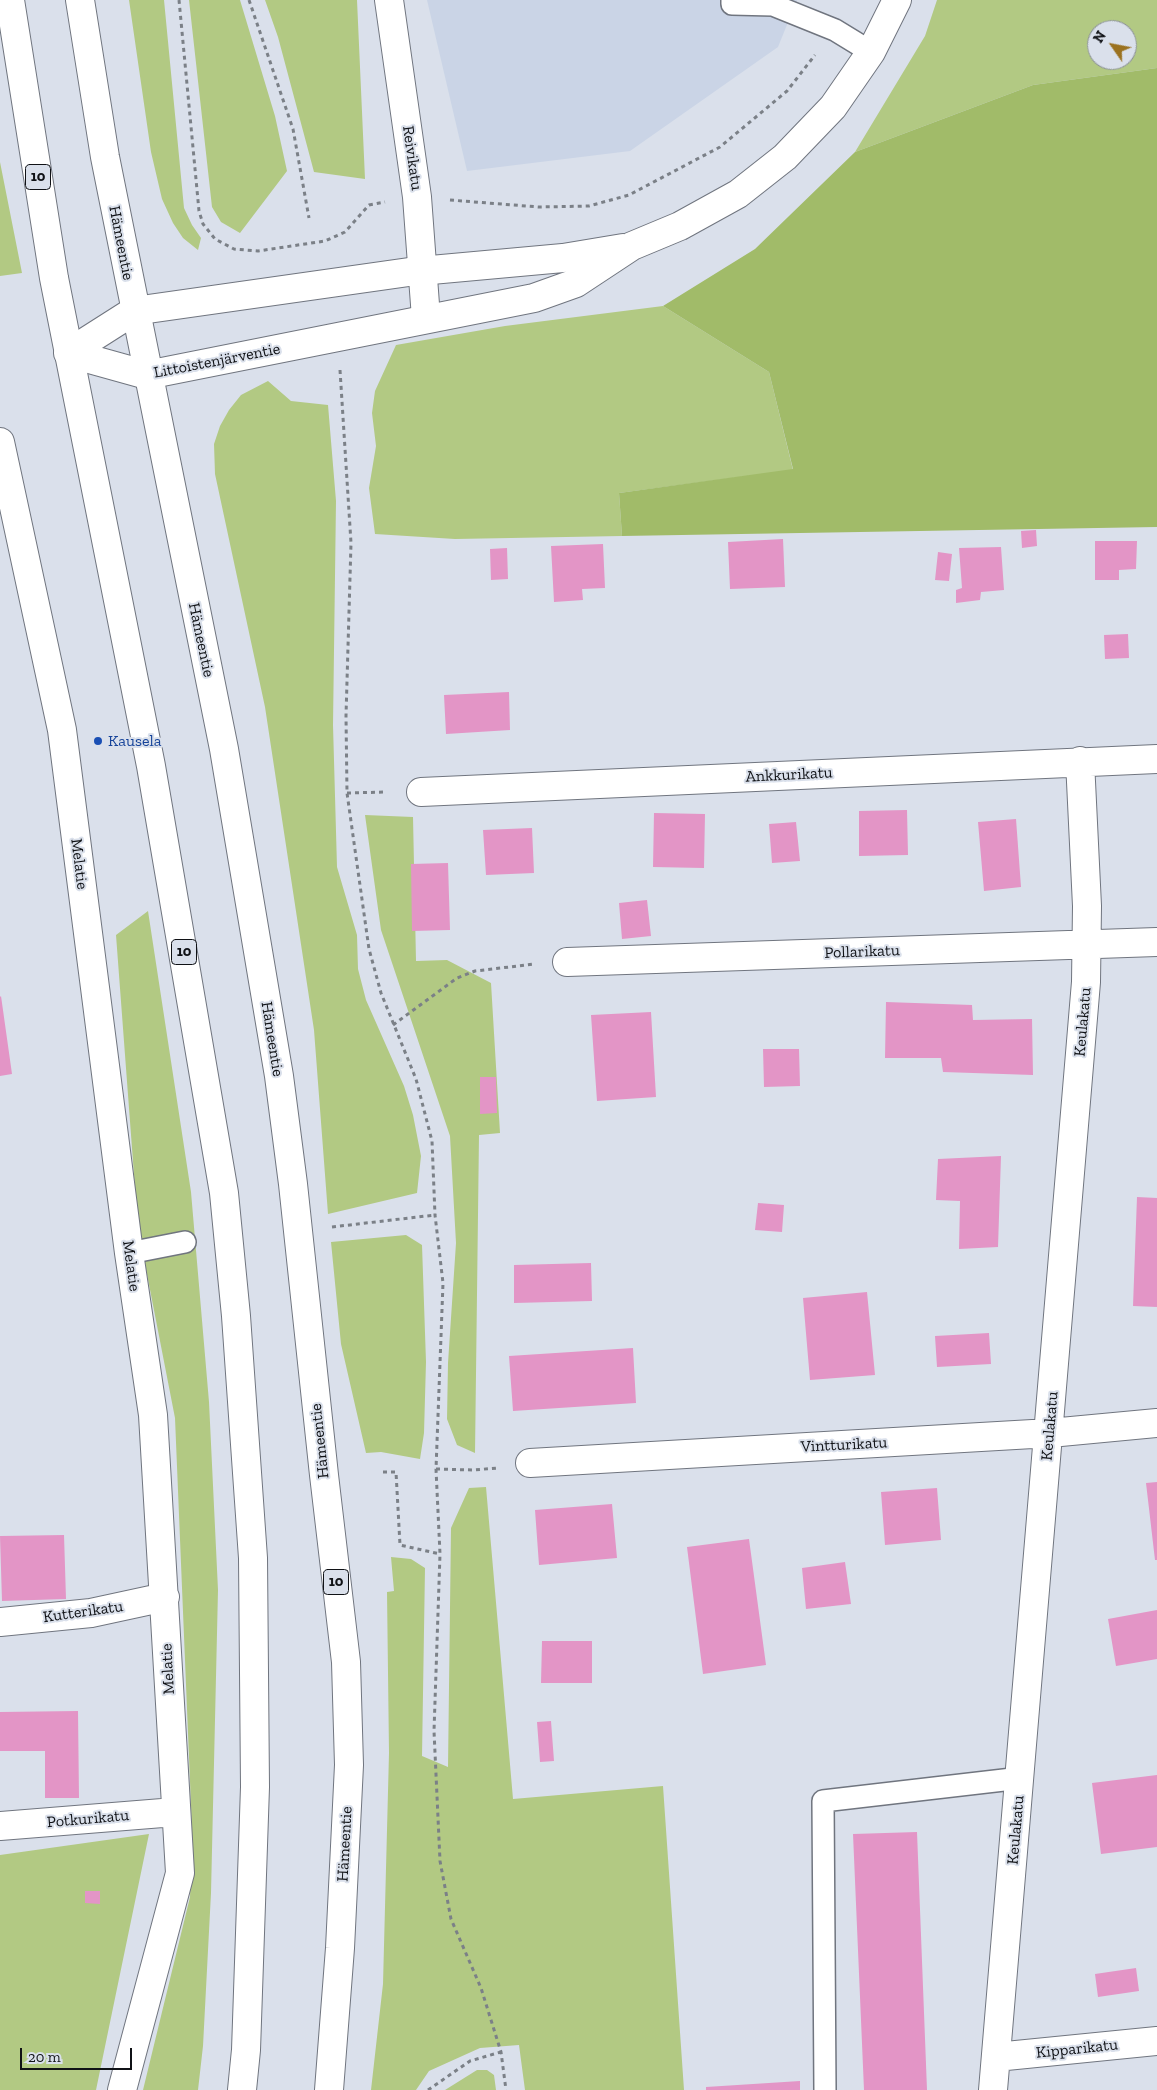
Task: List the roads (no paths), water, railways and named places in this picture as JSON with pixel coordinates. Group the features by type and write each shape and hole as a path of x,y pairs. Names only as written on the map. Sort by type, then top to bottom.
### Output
{"main road":[{"name":"10","path":"10,0 68,353 153,776 224,1194 234,1298 253,1558 254,1796 246,2050 242,2090"},
{"name":"Hämeentie","path":"80,0 105,158 134,312 224,749 279,1076 293,1184 324,1483 346,1662 349,1765 340,1948 329,2090"},
{"name":"Reivikatu","path":"389,0 417,197 426,318"},
{"name":"Littoistenjärventie","path":"68,353 147,375 534,298 576,283 632,246 680,226 738,194 785,157 833,107 871,52 897,0"},
{"name":"Littoistenjärventie","path":"68,353 134,312 424,271 563,258 632,246"},
{"name":"Melatie","path":"0,442 62,730 129,1253 153,1415 180,1873 122,2090"},
{"name":"Ankkurikatu","path":"421,792 1157,759"},
{"name":"Keulakatu","path":"993,2090 1050,1433 1086,982 1087,944 1080,761"},
{"name":"Pollarikatu","path":"567,962 1157,942"},
{"name":"Vintturikatu","path":"530,1464 1050,1433 1157,1423"},
{"name":"Kutterikatu","path":"0,1622 91,1613 165,1597"},
{"name":"Potkurikatu","path":"0,1826 175,1812"},
{"name":"Kipparikatu","path":"996,2057 1157,2041"}],"lane":[{"path":"732,0 732,4 773,5 836,30 871,52"},
{"path":"129,1253 185,1242"},
{"path":"825,2090 823,1800 1021,1778"}],"place":[{"name":"Kausela","path":"98,741"}]}
